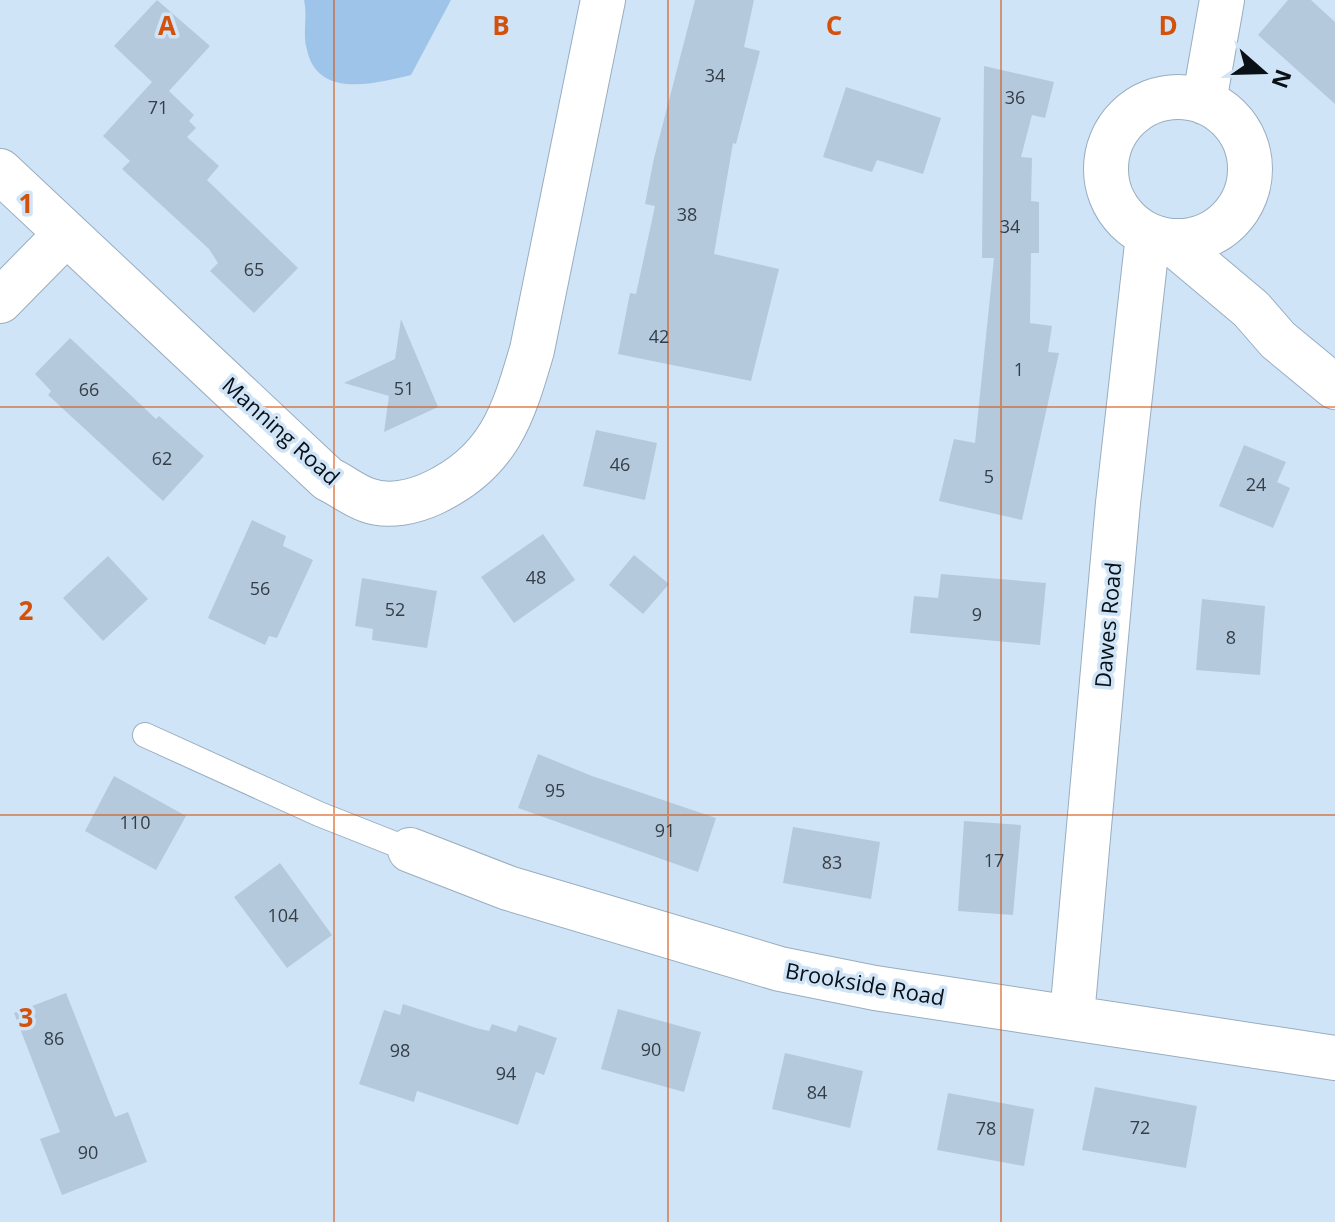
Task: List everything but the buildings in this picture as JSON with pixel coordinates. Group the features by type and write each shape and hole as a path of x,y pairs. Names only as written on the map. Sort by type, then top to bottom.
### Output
{"street":[{"name":"Manning Road","path":"0,171 328,479 369,501 412,503 452,484 478,464 500,437 515,408 532,350 603,0"},
{"path":"1204,102 1222,0"},
{"path":"1159,238 1191,240 1219,228 1240,205 1248,187 1250,166 1237,127 1222,112 1204,102 1164,98 1145,105 1129,117 1108,151 1110,191 1118,209 1251,309 1278,340 1315,374 1335,387"},
{"path":"0,301 66,234"},
{"name":"Dawes Road","path":"1072,1016 1118,503 1159,238"},
{"name":"Brookside Road","path":"410,850 508,888 756,963 875,988 1335,1058"}],"lane":[{"path":"145,735 319,814 410,850"}],"shaded area":[{"path":"304,0 451,0 411,75 382,82 350,84 323,76 313,66 306,44"}]}
